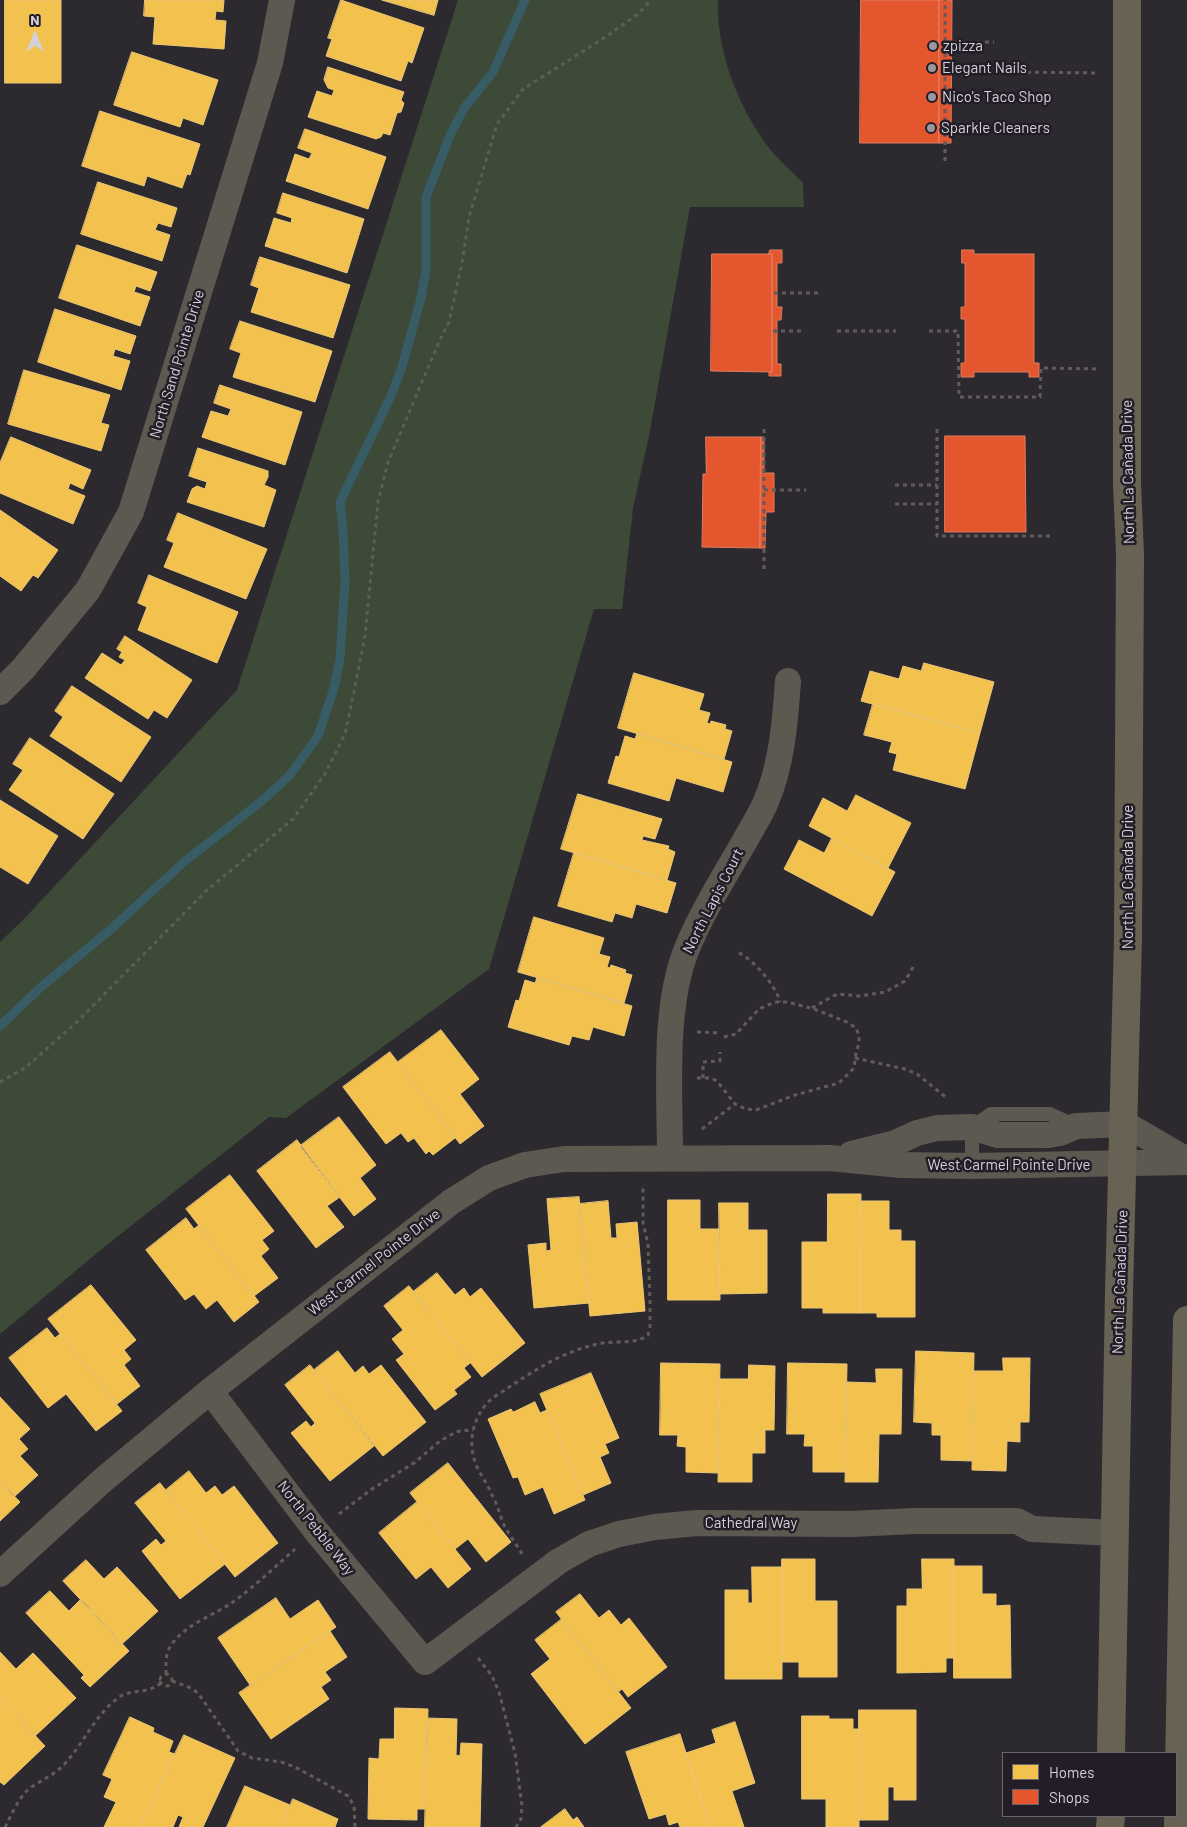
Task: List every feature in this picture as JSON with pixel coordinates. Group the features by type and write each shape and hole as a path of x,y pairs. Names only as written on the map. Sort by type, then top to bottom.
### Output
{"main road":[{"name":"North La Cañada Drive","path":"1112,1752 1119,1293 1124,1164 1128,936 1130,574 1127,484 1127,0"},
{"path":"1178,1827 1183,1668 1187,1320"}],"street":[{"name":"North Sand Pointe Drive","path":"0,692 23,669 88,590 131,512 270,63 282,0"},
{"name":"North Lapis Court","path":"670,1158 670,1047 674,996 686,952 706,911 765,804 776,772 784,735 788,681"},
{"name":"West Carmel Pointe Drive","path":"830,1158 888,1145 929,1129 972,1127 998,1135 1048,1135 1060,1133 1076,1126 1125,1124 1187,1161"},
{"name":"West Carmel Pointe Drive","path":"0,1574 102,1480 210,1391 451,1202 490,1178 525,1165 564,1160 670,1158 830,1158 901,1165 972,1166 1124,1164 1187,1161"},
{"name":"North Pebble Way","path":"210,1391 316,1531 425,1662"},
{"name":"Cathedral Way","path":"425,1662 559,1561 589,1544 619,1534 655,1527 697,1523 852,1524 913,1521 1018,1521 1032,1529 1115,1533"}],"lane":[{"path":"972,1127 972,1166"}],"path":[{"path":"0,1082 25,1068 78,1021 206,891 293,819 325,774 345,734 352,701 365,636 378,502 388,462 438,342 449,322 461,271 469,217 497,124 523,89 616,30 638,14 651,0"},
{"path":"945,0 945,161"},
{"path":"945,42 994,42"},
{"path":"957,70 978,70"},
{"path":"1011,72 1099,73"},
{"path":"774,293 820,293"},
{"path":"773,331 804,331"},
{"path":"837,331 896,331"},
{"path":"929,331 958,331 959,397 1040,397 1041,368 1100,369"},
{"path":"764,429 764,570"},
{"path":"937,429 937,536 1051,536"},
{"path":"895,485 937,485"},
{"path":"764,490 806,490"},
{"path":"895,504 937,504"},
{"path":"739,953 746,956 776,990 780,1002"},
{"path":"811,1009 837,994 860,996 886,992 904,981 915,964"},
{"path":"694,1078 711,1078 718,1081 735,1104 746,1109 756,1110 795,1095 839,1083 854,1068 859,1043 859,1035 856,1028 850,1023 787,1002 775,1002 759,1009 736,1034 720,1038"},
{"path":"703,1078 703,1062 720,1061 720,1052"},
{"path":"855,1058 905,1069 917,1074 954,1104 972,1127"},
{"path":"537,1576 506,1528 493,1496 477,1467 472,1449 475,1421 486,1403 553,1359 583,1348 612,1342 638,1340 648,1335 650,1326 648,1249 643,1223 644,1159"},
{"path":"458,1637 487,1668 507,1718 515,1753 522,1806 521,1820 516,1827"},
{"path":"161,1683 160,1676 162,1674 169,1675 172,1681 191,1688 198,1693 238,1751 252,1758 281,1762 294,1767 348,1796 354,1806 355,1827"},
{"path":"161,1683 167,1685 172,1681"},
{"path":"5,1827 21,1798 30,1788 57,1772 63,1766 108,1706 126,1693 148,1691 161,1683"}],"green space":[{"path":"458,0 718,0 721,38 730,75 746,112 766,144 803,183 804,207 690,207 649,436 633,508 622,609 594,609 489,969 286,1118 269,1117 103,1248 0,1334 0,942 25,918 237,690"}],"building: Homes":[{"path":"5,0 61,0 61,83 5,83"},
{"path":"145,0 224,0 223,12 216,11 215,20 226,21 224,49 153,44 155,17 144,16"},
{"path":"341,0 424,28 412,63 408,61 401,81 326,56 332,39 328,38"},
{"path":"382,0 438,0 434,15"},
{"path":"132,52 218,80 203,125 183,118 180,127 114,105"},
{"path":"328,67 404,92 401,100 404,103 401,112 397,113 390,135 383,133 381,137 376,139 308,117 317,91 332,96 334,90 328,88 324,80"},
{"path":"100,111 200,144 190,175 187,174 182,188 147,176 144,186 82,166"},
{"path":"305,129 386,157 368,209 286,181 295,154 309,159 312,153 298,148"},
{"path":"98,182 177,208 171,227 158,223 155,230 170,235 162,261 81,234"},
{"path":"283,193 364,219 347,273 265,246 274,218 291,223 292,218 277,213"},
{"path":"77,245 157,272 150,291 136,286 134,292 150,297 140,326 59,298"},
{"path":"260,257 350,285 333,338 251,312 259,288 251,285"},
{"path":"55,309 136,336 130,354 115,349 113,356 130,361 121,390 38,362"},
{"path":"240,321 332,351 315,402 233,377 241,353 230,349"},
{"path":"24,370 110,395 101,423 109,425 101,451 8,424"},
{"path":"220,385 302,412 285,465 202,437 211,411 228,416 231,409 214,403"},
{"path":"11,437 91,470 83,489 70,483 68,489 85,496 73,524 0,493 0,463"},
{"path":"198,448 268,471 268,477 264,485 276,490 264,527 187,502 192,489 197,486 205,489 207,482 189,476"},
{"path":"0,510 58,550 38,578 33,575 21,591 0,576"},
{"path":"178,513 267,549 246,599 164,567 174,543 167,540"},
{"path":"149,575 238,612 217,663 138,630 147,607 138,603"},
{"path":"125,636 192,680 167,718 154,710 148,719 85,678 102,653 121,665 125,660 119,657 122,652 117,649"},
{"path":"924,663 994,682 980,733 861,701 870,671 899,679 903,666 921,671"},
{"path":"634,673 704,694 699,710 710,713 707,723 710,724 711,721 726,725 725,729 732,731 724,759 618,728"},
{"path":"72,686 151,737 121,782 50,736 63,717 55,711"},
{"path":"873,704 980,733 965,789 893,770 897,754 889,752 892,742 864,735"},
{"path":"637,734 732,762 723,792 676,778 669,801 608,783 616,756 619,757 625,736 635,739"},
{"path":"30,738 114,794 83,839 9,790 23,770 13,764"},
{"path":"578,794 662,819 655,839 643,836 642,840 669,846 668,849 675,852 667,880 561,849"},
{"path":"856,795 911,823 888,868 809,826 823,798 847,811"},
{"path":"0,800 58,836 28,884 0,867"},
{"path":"832,838 895,872 872,916 784,869 799,840 824,853"},
{"path":"574,853 676,883 667,913 636,904 632,918 615,913 612,922 558,906"},
{"path":"534,917 604,938 599,954 610,957 607,967 610,968 611,965 626,970 625,973 632,975 624,1003 518,972"},
{"path":"537,978 632,1006 624,1036 593,1027 589,1040 572,1036 569,1045 508,1027 516,1000 519,1001 525,980 535,983"},
{"path":"441,1030 479,1079 460,1094 484,1126 460,1144 398,1062"},
{"path":"390,1052 455,1138 433,1155 429,1151 426,1154 414,1138 408,1142 401,1133 386,1144 343,1087"},
{"path":"339,1117 376,1165 360,1178 376,1199 354,1216 300,1146"},
{"path":"297,1140 340,1197 327,1206 344,1227 316,1248 257,1171"},
{"path":"230,1175 274,1231 262,1240 269,1249 261,1256 278,1278 254,1296 186,1209"},
{"path":"828,1194 861,1194 860,1313 823,1313 823,1308 802,1308 802,1242 827,1242"},
{"path":"579,1197 589,1303 534,1308 528,1245 546,1243 546,1251 551,1250 547,1199"},
{"path":"668,1200 700,1200 700,1229 719,1229 720,1300 668,1300"},
{"path":"608,1201 611,1238 617,1238 616,1224 637,1222 645,1311 590,1316 579,1204"},
{"path":"861,1201 889,1201 889,1230 901,1230 901,1241 915,1241 915,1317 877,1317 877,1313 860,1313"},
{"path":"719,1203 748,1203 748,1230 767,1230 767,1293 720,1294"},
{"path":"186,1218 194,1229 199,1225 259,1302 234,1322 217,1300 206,1309 194,1294 185,1300 146,1250"},
{"path":"437,1273 455,1295 464,1288 470,1297 481,1288 525,1343 482,1377 413,1292"},
{"path":"91,1285 136,1340 124,1350 131,1359 124,1365 140,1386 117,1404 48,1319"},
{"path":"409,1286 470,1363 464,1368 471,1377 454,1390 457,1394 435,1410 396,1360 404,1354 392,1339 403,1330 384,1306"},
{"path":"47,1328 55,1338 60,1334 122,1411 96,1431 66,1394 48,1408 9,1358"},
{"path":"338,1351 355,1373 363,1366 369,1374 381,1365 426,1422 383,1456 314,1370"},
{"path":"916,1351 974,1353 972,1461 941,1460 941,1435 932,1435 932,1423 914,1422"},
{"path":"1003,1358 1030,1358 1029,1422 1020,1422 1020,1442 1007,1441 1006,1471 972,1470 974,1371 1003,1371"},
{"path":"661,1363 720,1364 718,1473 686,1472 686,1447 677,1446 678,1435 660,1435"},
{"path":"788,1363 847,1364 845,1472 813,1472 813,1446 804,1446 805,1434 787,1434"},
{"path":"310,1365 374,1446 330,1481 291,1433 306,1421 311,1427 315,1423 285,1385"},
{"path":"749,1365 775,1366 774,1430 765,1430 765,1453 752,1453 752,1482 718,1482 720,1379 748,1379"},
{"path":"876,1369 902,1369 901,1434 879,1434 878,1482 845,1482 847,1382 876,1383"},
{"path":"591,1373 619,1438 605,1444 609,1453 600,1457 611,1483 583,1495 540,1394"},
{"path":"0,1397 30,1429 19,1439 28,1449 20,1456 38,1475 14,1497 0,1481"},
{"path":"535,1402 540,1413 547,1410 585,1500 554,1514 543,1487 525,1495 518,1477 513,1478 488,1419 511,1409 513,1412"},
{"path":"448,1463 511,1542 486,1562 468,1539 455,1549 410,1493"},
{"path":"189,1471 206,1493 215,1486 222,1495 234,1486 278,1543 235,1577 166,1490"},
{"path":"0,1481 20,1502 0,1521"},
{"path":"160,1483 225,1564 180,1599 142,1551 156,1539 161,1545 166,1541 135,1503"},
{"path":"417,1502 471,1569 448,1588 431,1567 416,1579 379,1533"},
{"path":"782,1559 815,1559 815,1601 837,1601 837,1677 799,1677 799,1662 782,1662"},
{"path":"922,1559 954,1559 954,1658 946,1658 946,1672 897,1673 897,1606 907,1606 907,1589 922,1589"},
{"path":"86,1560 104,1579 117,1567 158,1611 122,1644 63,1581"},
{"path":"954,1566 982,1566 982,1594 996,1594 996,1606 1010,1605 1011,1678 954,1678"},
{"path":"752,1567 782,1567 782,1679 725,1679 725,1590 748,1590 748,1603 752,1603"},
{"path":"50,1591 69,1611 81,1599 129,1651 90,1687 81,1678 84,1675 26,1613"},
{"path":"580,1594 599,1618 609,1610 621,1625 629,1618 667,1667 628,1697 622,1689 618,1692 556,1612"},
{"path":"276,1598 290,1619 318,1600 336,1627 250,1685 218,1638"},
{"path":"562,1619 631,1708 585,1744 531,1674 550,1659 535,1640"},
{"path":"330,1631 347,1657 325,1672 331,1680 321,1687 329,1699 271,1739 239,1693"},
{"path":"0,1652 16,1669 33,1653 76,1698 35,1736 0,1698"},
{"path":"0,1698 45,1746 4,1785 0,1782"},
{"path":"395,1708 428,1709 425,1809 417,1809 417,1820 368,1819 369,1758 379,1759 380,1739 394,1739"},
{"path":"859,1710 916,1710 916,1800 894,1800 894,1787 888,1787 888,1820 859,1820"},
{"path":"802,1716 829,1716 829,1719 853,1719 853,1729 859,1729 859,1827 826,1827 826,1799 802,1799"},
{"path":"130,1717 154,1728 153,1732 173,1741 169,1752 175,1754 140,1827 104,1827 116,1802 104,1797 112,1779 103,1775"},
{"path":"427,1718 457,1719 456,1755 460,1756 461,1743 482,1744 480,1827 425,1827"},
{"path":"735,1722 755,1783 732,1791 744,1827 711,1827 686,1753 716,1743 712,1730"},
{"path":"680,1734 711,1827 680,1827 678,1822 669,1825 666,1814 649,1819 626,1752"},
{"path":"184,1735 235,1758 203,1827 179,1827 183,1817 178,1815 173,1827 140,1827"},
{"path":"245,1786 290,1805 281,1827 227,1827"},
{"path":"293,1799 338,1819 335,1827 281,1827"},
{"path":"565,1809 573,1820 577,1817 584,1827 541,1827"}],"building: Shops":[{"path":"861,0 939,0 939,143 860,143"},
{"path":"939,0 952,0 951,143 939,143"},
{"path":"770,250 782,250 782,263 777,263 777,307 782,307 781,320 777,320 777,364 781,364 781,376 769,376 769,372 772,372 772,254 769,254"},
{"path":"962,250 974,250 974,254 1034,254 1034,363 1039,363 1039,377 1029,377 1029,372 974,372 974,377 961,377 961,363 965,363 965,319 961,319 961,307 965,307 965,263 962,263"},
{"path":"712,254 772,254 772,372 711,371"},
{"path":"945,436 1025,436 1026,532 945,532"},
{"path":"706,437 761,437 760,548 702,547 703,474 706,474"},
{"path":"761,437 764,437 764,473 774,473 774,512 766,512 765,548 760,548"}],"waterway":[{"path":"0,1026 41,987 110,930 184,862 263,800 290,775 318,736 334,688 340,659 345,581 340,502 390,398 402,367 421,298 426,269 426,197 451,133 465,107 493,72 525,0"}],"place":[{"name":"zpizza","path":"933,46"},
{"name":"Elegant Nails","path":"932,68"},
{"name":"Nico's Taco Shop","path":"932,97"},
{"name":"Sparkle Cleaners","path":"931,128"}]}
